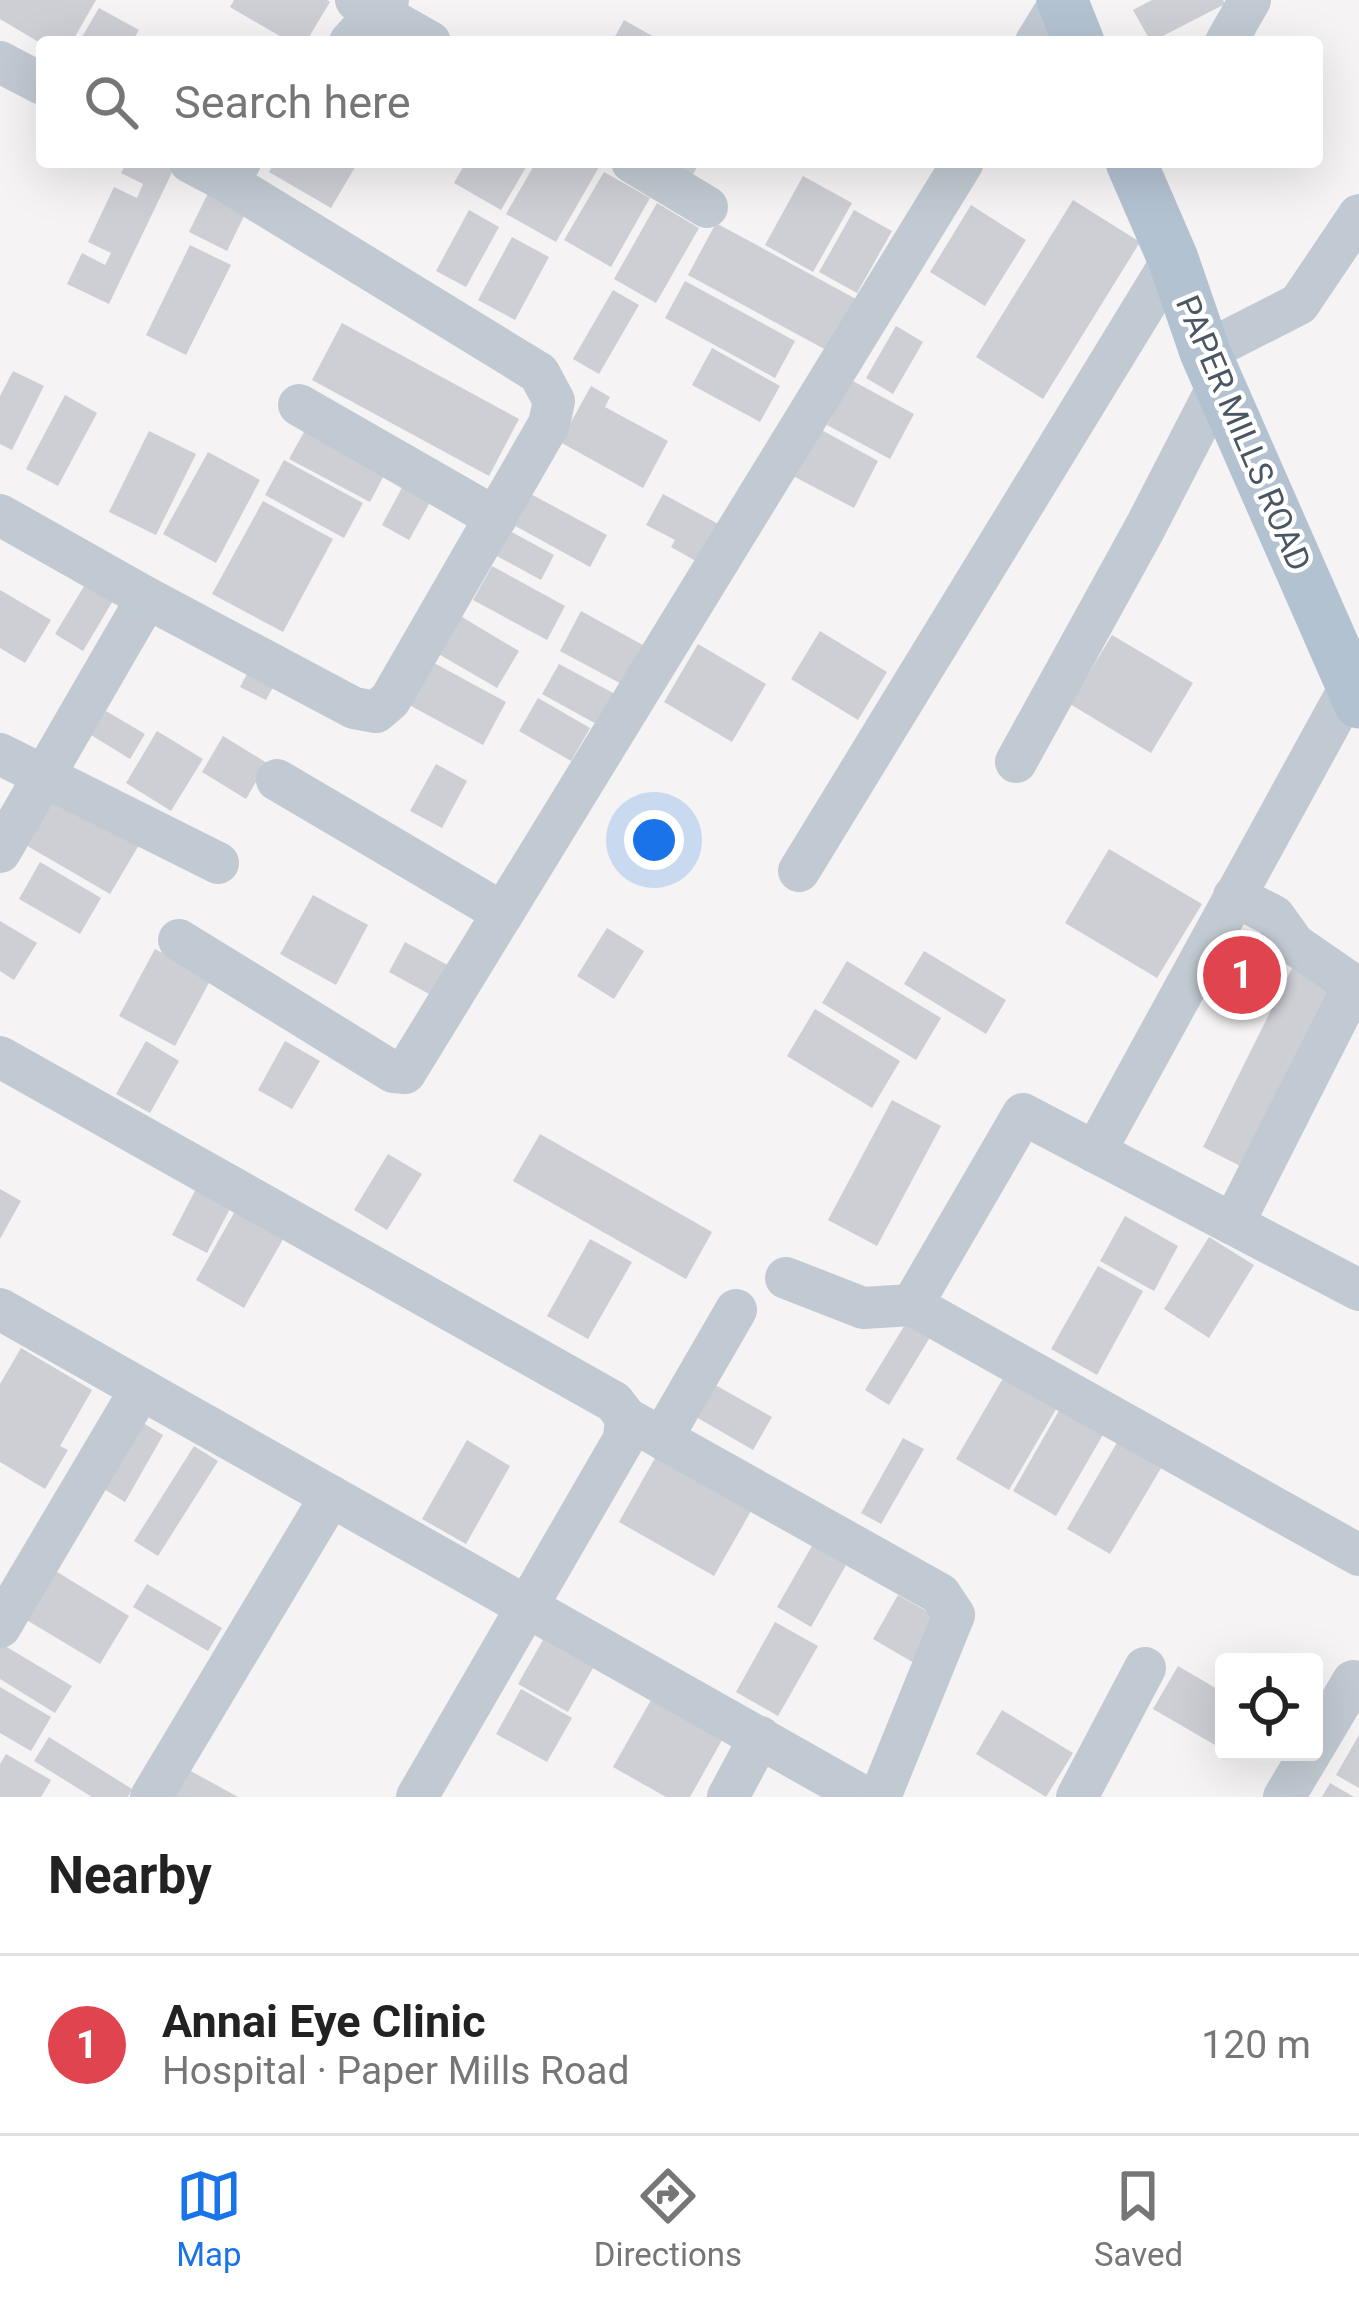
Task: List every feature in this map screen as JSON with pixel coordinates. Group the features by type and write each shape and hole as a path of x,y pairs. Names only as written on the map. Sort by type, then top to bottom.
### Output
{"main road":[{"path":"1062,0 1077,36"},
{"name":"PAPER MILLS ROAD","path":"1134,168 1212,368 1355,694"}],"street":[{"path":"1040,36 1062,0"},
{"path":"1229,36 1250,0"},
{"path":"368,13 417,36"},
{"path":"0,62 36,81"},
{"path":"0,515 354,709 376,712 390,700 549,424 554,400 539,373 218,168"},
{"path":"642,168 707,207"},
{"path":"178,940 393,1072 405,1073 959,168"},
{"path":"1016,762 1147,526 1212,368 1299,304 1359,215"},
{"path":"799,871 1172,260"},
{"path":"299,405 496,518"},
{"path":"0,851 147,598"},
{"path":"1095,1151 1234,896 1355,694"},
{"path":"0,754 218,863"},
{"path":"278,780 503,913"},
{"path":"1233,1224 1349,995 1346,980 1298,948 1274,916 1234,896"},
{"path":"0,1057 614,1402 644,1428 940,1594 954,1615 880,1797"},
{"path":"912,1305 1023,1114 1359,1289"},
{"path":"786,1277 863,1309 912,1305 1359,1555"},
{"path":"0,1309 864,1797"},
{"path":"417,1797 624,1439 644,1428 736,1310"},
{"path":"0,1627 141,1389"},
{"path":"151,1797 331,1496"},
{"path":"1077,1797 1145,1668"},
{"path":"1323,1731 1353,1682"},
{"path":"728,1797 760,1737"},
{"path":"1284,1797 1305,1761"}],"building":[{"path":"0,0 96,0 75,36 36,36 36,40 0,19"},
{"path":"234,0 330,2 310,36 280,36 230,7"},
{"path":"1152,0 1223,0 1225,4 1163,36 1148,36 1133,10"},
{"path":"99,8 139,30 136,36 83,36"},
{"path":"624,20 652,36 615,36"},
{"path":"124,168 174,168 109,304 67,284 82,253 105,265 111,253 88,242 114,187 137,198 143,184 121,173"},
{"path":"271,168 354,168 331,208 269,172"},
{"path":"463,168 526,168 501,210 454,183"},
{"path":"533,168 598,168 556,242 506,214"},
{"path":"653,168 697,168 686,187"},
{"path":"604,172 650,198 611,267 564,240"},
{"path":"803,176 852,203 813,272 765,245"},
{"path":"212,185 250,204 227,251 189,232"},
{"path":"1073,200 1140,242 1043,399 976,357"},
{"path":"657,203 699,228 656,303 614,279"},
{"path":"971,205 1026,240 985,306 930,272"},
{"path":"469,210 499,227 466,287 436,271"},
{"path":"854,210 892,231 857,293 819,272"},
{"path":"716,223 856,299 828,351 688,275"},
{"path":"512,237 549,257 515,320 478,300"},
{"path":"190,245 231,265 186,355 146,335"},
{"path":"685,281 795,341 775,378 665,318"},
{"path":"613,290 639,305 599,374 573,359"},
{"path":"342,323 519,419 489,476 312,380"},
{"path":"896,326 923,342 893,394 866,378"},
{"path":"712,348 780,386 760,422 692,385"},
{"path":"13,371 44,386 12,450 0,444 0,396"},
{"path":"851,380 914,414 890,459 827,425"},
{"path":"591,386 610,397 605,407 668,441 643,488 560,442"},
{"path":"65,395 97,413 58,486 26,469"},
{"path":"309,423 389,466 370,502 289,459"},
{"path":"818,428 878,461 854,508 793,476"},
{"path":"149,431 196,454 156,535 109,512"},
{"path":"208,452 260,480 216,563 163,534"},
{"path":"284,460 363,503 344,538 265,495"},
{"path":"405,482 433,497 409,540 382,525"},
{"path":"527,492 607,535 590,567 510,523"},
{"path":"663,494 724,527 703,565 671,547 675,540 646,525"},
{"path":"263,501 333,539 283,632 212,594"},
{"path":"508,530 554,555 541,580 495,555"},
{"path":"492,566 565,606 547,640 473,600"},
{"path":"92,573 120,589 83,651 55,634"},
{"path":"0,590 51,620 25,663 0,648"},
{"path":"452,611 519,651 497,688 430,649"},
{"path":"581,611 650,649 629,688 560,651"},
{"path":"820,631 887,672 858,720 791,679"},
{"path":"1112,635 1193,683 1151,753 1070,704"},
{"path":"698,644 766,684 732,742 664,702"},
{"path":"256,657 282,671 266,700 240,687"},
{"path":"423,657 506,702 483,745 400,700"},
{"path":"559,664 617,695 600,726 542,694"},
{"path":"538,698 590,728 571,761 519,731"},
{"path":"106,711 145,734 130,759 91,735"},
{"path":"157,731 203,759 171,811 126,783"},
{"path":"223,736 267,763 246,799 202,772"},
{"path":"436,764 467,781 442,828 410,811"},
{"path":"52,795 139,845 110,894 24,844"},
{"path":"1109,849 1202,904 1157,978 1065,923"},
{"path":"40,862 101,898 80,934 19,899"},
{"path":"313,895 368,925 336,985 280,954"},
{"path":"0,921 37,943 14,980 0,971"},
{"path":"607,928 644,951 614,999 577,976"},
{"path":"405,942 455,969 438,999 389,972"},
{"path":"155,949 211,979 175,1046 119,1016"},
{"path":"924,951 1006,1000 986,1034 904,984"},
{"path":"847,961 941,1018 916,1060 822,1003"},
{"path":"1294,964 1341,988 1250,1171 1203,1147"},
{"path":"815,1009 900,1061 872,1108 787,1056"},
{"path":"146,1041 179,1061 150,1113 116,1094"},
{"path":"285,1041 320,1061 292,1109 258,1090"},
{"path":"892,1100 941,1126 877,1246 828,1220"},
{"path":"540,1134 712,1232 686,1279 513,1181"},
{"path":"388,1154 422,1174 387,1230 354,1210"},
{"path":"198,1185 233,1203 207,1253 172,1235"},
{"path":"0,1189 21,1201 0,1239"},
{"path":"238,1206 286,1234 244,1308 196,1280"},
{"path":"1125,1216 1178,1246 1154,1291 1100,1261"},
{"path":"1209,1237 1254,1265 1209,1338 1164,1309"},
{"path":"590,1239 632,1262 588,1339 547,1316"},
{"path":"1098,1266 1143,1291 1097,1375 1051,1349"},
{"path":"914,1310 938,1324 889,1405 865,1390"},
{"path":"21,1348 92,1390 60,1446 68,1450 45,1489 0,1462 0,1384"},
{"path":"1013,1361 1066,1392 1009,1490 956,1459"},
{"path":"703,1378 772,1417 753,1450 684,1410"},
{"path":"1065,1400 1108,1426 1056,1516 1013,1491"},
{"path":"143,1423 163,1435 125,1502 104,1489"},
{"path":"1126,1427 1170,1453 1110,1554 1067,1529"},
{"path":"903,1438 924,1449 881,1524 861,1513"},
{"path":"467,1440 510,1466 466,1544 422,1519"},
{"path":"664,1442 759,1497 714,1576 619,1522"},
{"path":"194,1446 218,1461 158,1556 134,1541"},
{"path":"820,1532 854,1551 811,1627 777,1607"},
{"path":"49,1567 129,1616 100,1664 20,1616"},
{"path":"147,1584 222,1628 208,1651 133,1607"},
{"path":"898,1595 946,1622 921,1667 873,1639"},
{"path":"775,1622 818,1646 778,1716 736,1692"},
{"path":"543,1640 593,1668 568,1712 518,1684"},
{"path":"0,1643 72,1686 55,1713 0,1679"},
{"path":"1178,1666 1215,1688 1215,1745 1153,1709"},
{"path":"0,1687 51,1717 31,1751 0,1733"},
{"path":"521,1689 572,1718 547,1762 496,1734"},
{"path":"651,1700 722,1740 690,1797 666,1797 613,1767"},
{"path":"1002,1710 1073,1753 1046,1797 976,1754"},
{"path":"1359,1735 1359,1788 1336,1775"},
{"path":"49,1737 132,1789 128,1797 92,1797 34,1761"},
{"path":"6,1754 51,1780 41,1797 0,1797 0,1764"},
{"path":"178,1764 238,1797 159,1797"},
{"path":"1330,1783 1354,1797 1322,1797"}],"place":[{"name":"Annai Eye Clinic","path":"1242,975"}]}
